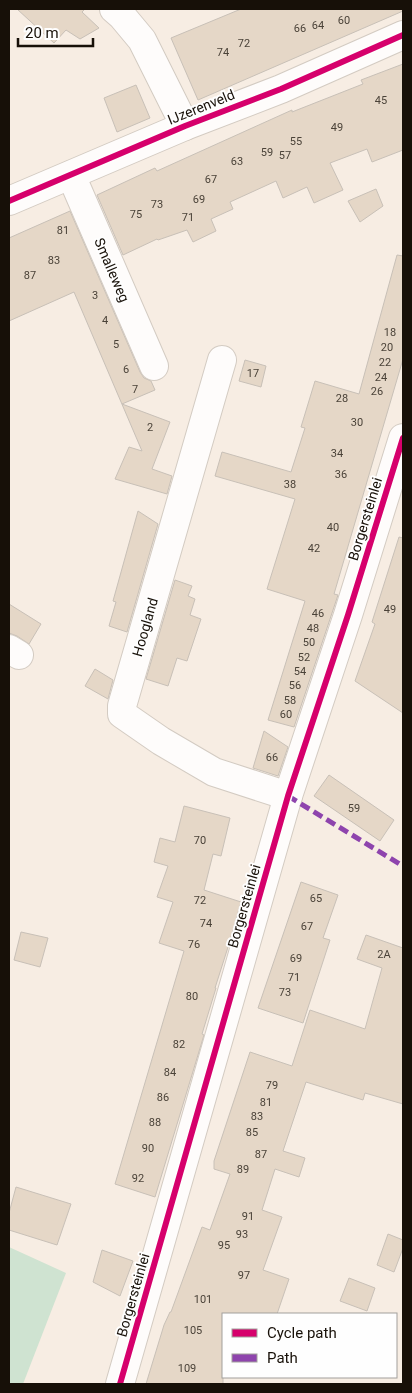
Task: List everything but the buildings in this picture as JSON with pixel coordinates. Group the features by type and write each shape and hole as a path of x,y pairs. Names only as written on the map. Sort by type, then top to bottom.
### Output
{"street":[{"path":"114,9 142,40 185,126"},
{"name":"IJzerenveld","path":"9,201 185,126 281,89 403,35"},
{"name":"Smalleweg","path":"71,175 154,366"},
{"name":"Hoogland","path":"222,360 122,706 122,714 161,741 214,772 288,796"},
{"name":"Borgersteinlei","path":"120,1384 288,796 348,615 403,438"}],"green space":[{"path":"9,1247 66,1273 23,1384 9,1384"}],"marked path":[{"path":"288,796 403,866"}],"cycle path":[{"path":"9,201 185,126 281,89 403,35"},
{"path":"120,1384 288,796 348,615 403,438"}]}
